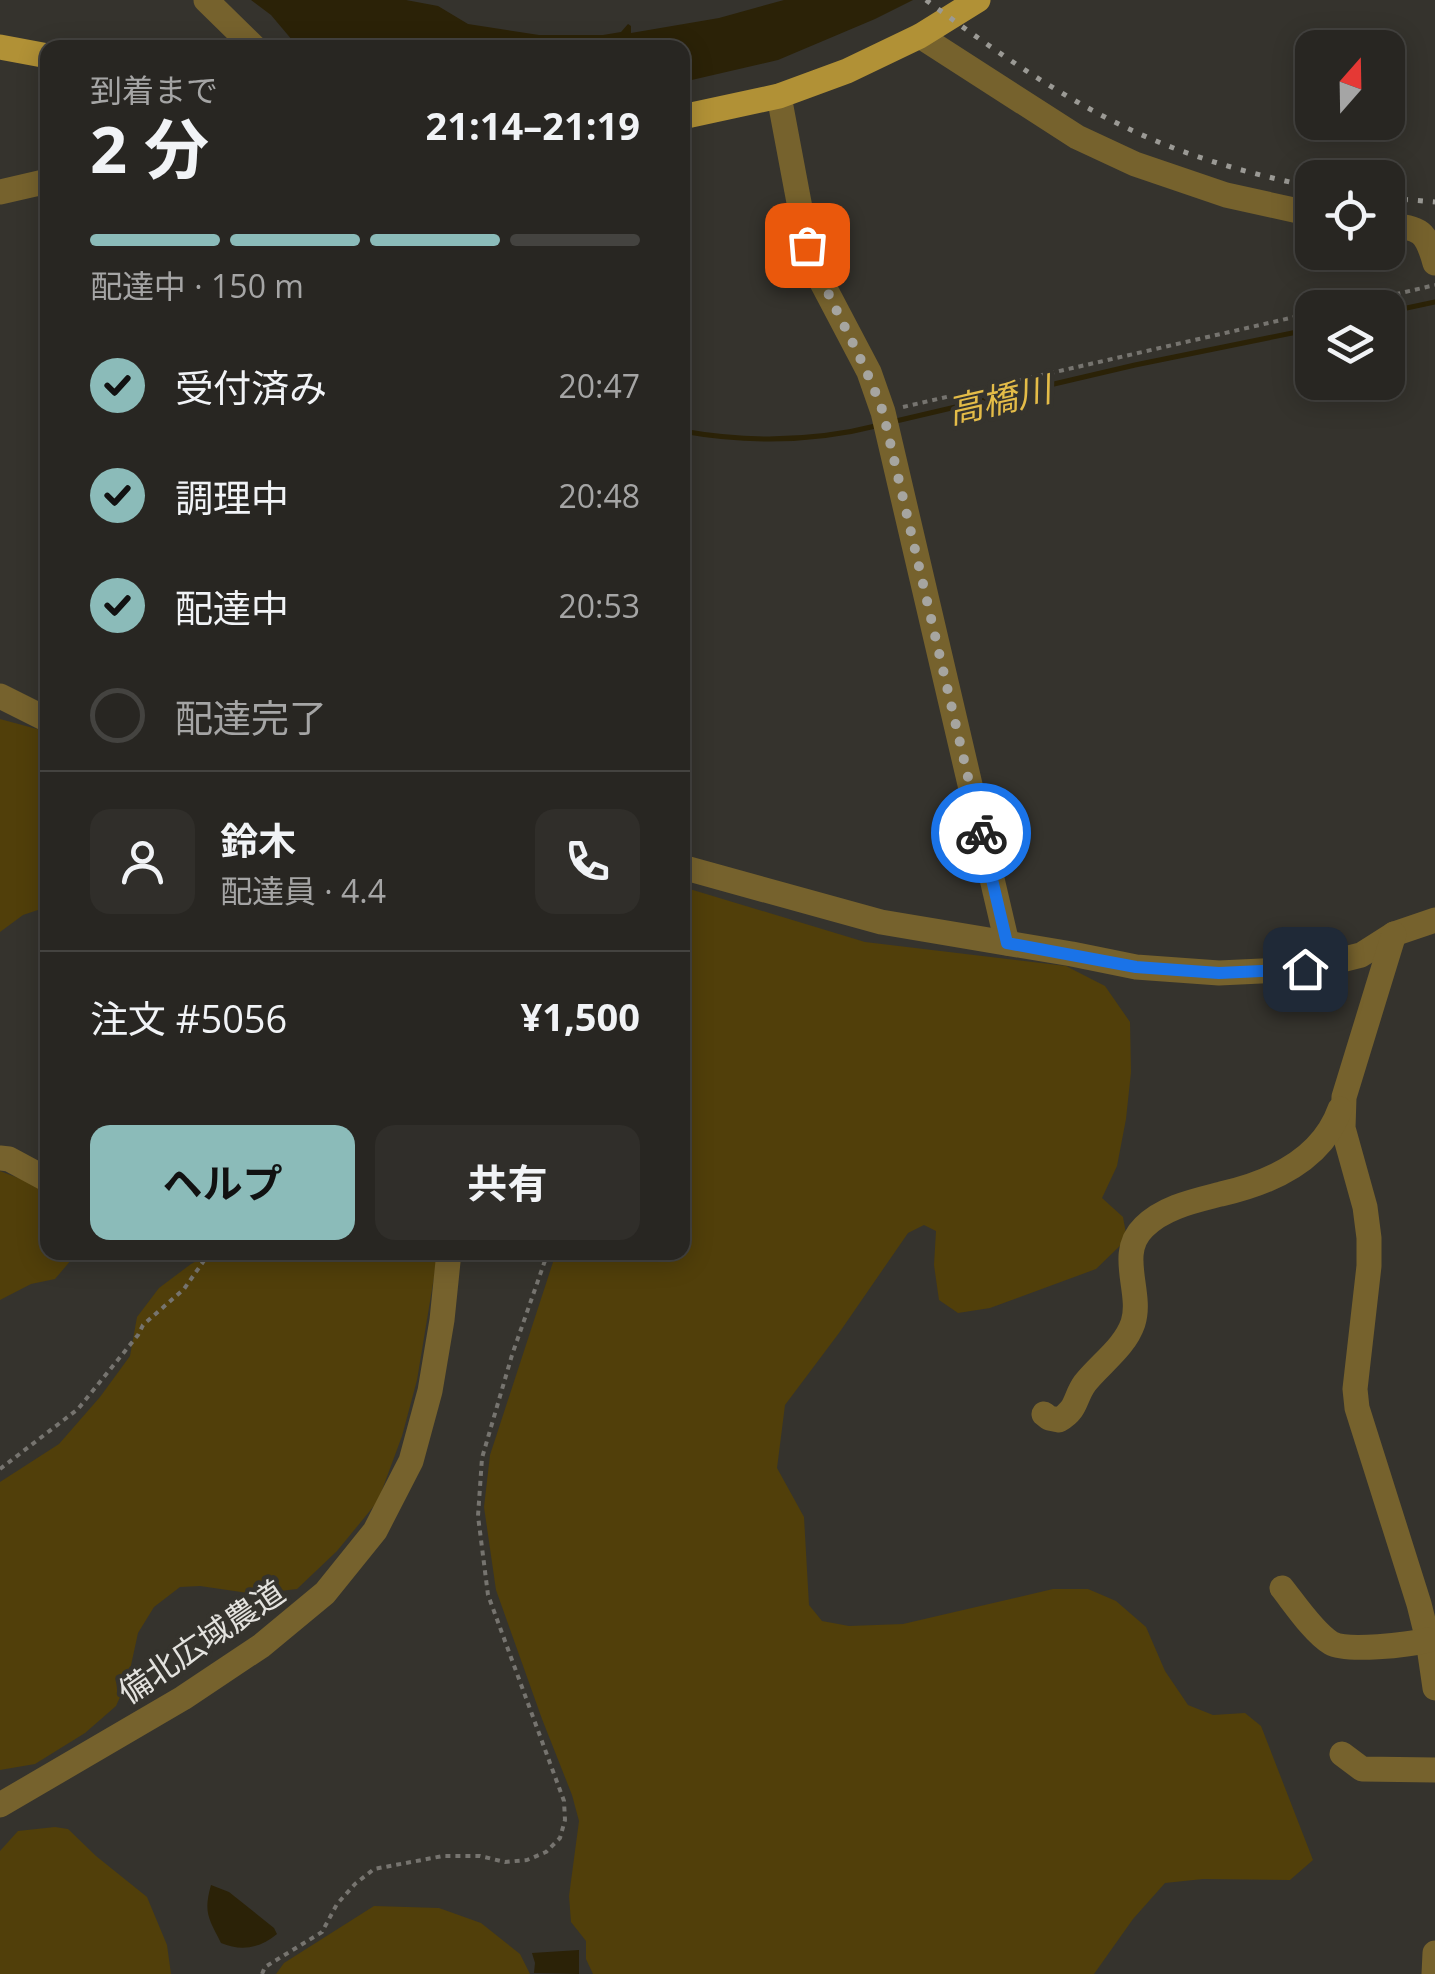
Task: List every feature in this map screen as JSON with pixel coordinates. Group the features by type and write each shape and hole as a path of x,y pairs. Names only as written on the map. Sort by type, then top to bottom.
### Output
{"main road":[{"path":"690,115 779,96 847,71 920,36 978,0"},
{"path":"0,46 40,54"}],"street":[{"path":"206,0 247,40"},
{"path":"920,36 1077,137 1135,164 1226,194 1295,210"},
{"path":"779,96 807,245 868,372 885,419 1007,943"},
{"path":"0,192 40,183"},
{"path":"1405,228 1427,237 1435,263"},
{"path":"0,696 40,716"},
{"path":"690,869 880,922 1136,967 1219,973 1305,969 1361,955 1394,934 1435,920"},
{"path":"1044,1414 1060,1420 1072,1411 1086,1382 1131,1328 1135,1309 1130,1259 1140,1230 1172,1209 1195,1200 1248,1188 1305,1158 1328,1134 1344,1097 1394,934"},
{"path":"1344,1097 1344,1128 1369,1238 1370,1266 1355,1389 1357,1408 1419,1604 1435,1688"},
{"path":"0,1158 40,1176"},
{"name":"備北広域農道","path":"0,1805 183,1698 261,1646 325,1593 374,1531 411,1461 433,1374 448,1260"},
{"path":"1282,1588 1332,1644 1392,1646 1428,1640"},
{"path":"1342,1754 1362,1768 1435,1770"},
{"path":"1434,1974 1435,1952"}],"path":[{"path":"1405,292 1435,285"},
{"path":"885,419 1295,317"},
{"path":"0,1469 78,1409 143,1326 184,1289 204,1260"},
{"path":"262,1974 266,1967 322,1932 338,1904 374,1869 444,1856 480,1856 504,1862 527,1860 546,1852 560,1838 565,1820 564,1801 488,1595 478,1516 482,1458 545,1260"}],"shaded area":[{"path":"251,0 406,0 438,6 468,24 539,35 603,35 621,32 628,24 631,33 719,18 784,0 913,0 778,60 690,80 690,40 292,40 271,15"},
{"path":"0,719 40,730 40,909 23,915 0,932"},
{"path":"690,889 865,942 1066,966 1105,986 1130,1022 1131,1072 1126,1119 1117,1166 1102,1198 1123,1217 1127,1239 1096,1269 990,1308 958,1313 939,1300 934,1265 936,1231 924,1225 908,1233 785,1405 777,1468 804,1517 809,1605 822,1621 849,1626 903,1624 1053,1589 1088,1589 1116,1601 1146,1627 1165,1671 1188,1705 1213,1715 1245,1713 1261,1726 1313,1860 1290,1880 1203,1879 1165,1883 1133,1919 1094,1974 593,1974 586,1959 586,1941 571,1922 569,1896 579,1821 496,1590 484,1507 490,1455 554,1260 690,1260"},
{"path":"0,1171 40,1186 40,1260 71,1260 55,1279 31,1284 0,1300"},
{"path":"199,1260 437,1260 417,1380 378,1501 337,1551 297,1589 255,1594 180,1587 154,1607 138,1633 128,1679 116,1706 85,1733 35,1764 0,1770 0,1482 59,1444 130,1356 137,1317 159,1288"},
{"path":"68,1829 147,1897 167,1945 171,1974 0,1974 0,1851 18,1831"},
{"path":"211,1885 229,1892 277,1934 250,1947 221,1943 208,1916"},
{"path":"374,1906 439,1908 481,1923 520,1954 530,1974 276,1974 284,1963"},
{"path":"579,1950 579,1974 534,1973 532,1953"}],"waterway":[{"name":"高橋川","path":"1405,308 1435,302"},
{"name":"高橋川","path":"896,421 1295,332"},
{"name":"高橋川","path":"690,432 781,439 831,435 880,425"}],"railway":[{"path":"926,0 1033,75 1119,124 1209,160 1295,183"},
{"path":"1405,199 1435,202"}],"way so far":[{"path":"807,245 883,412 981,833"}],"route":[{"path":"981,833 1007,943 1136,967 1219,973 1305,969"}]}
